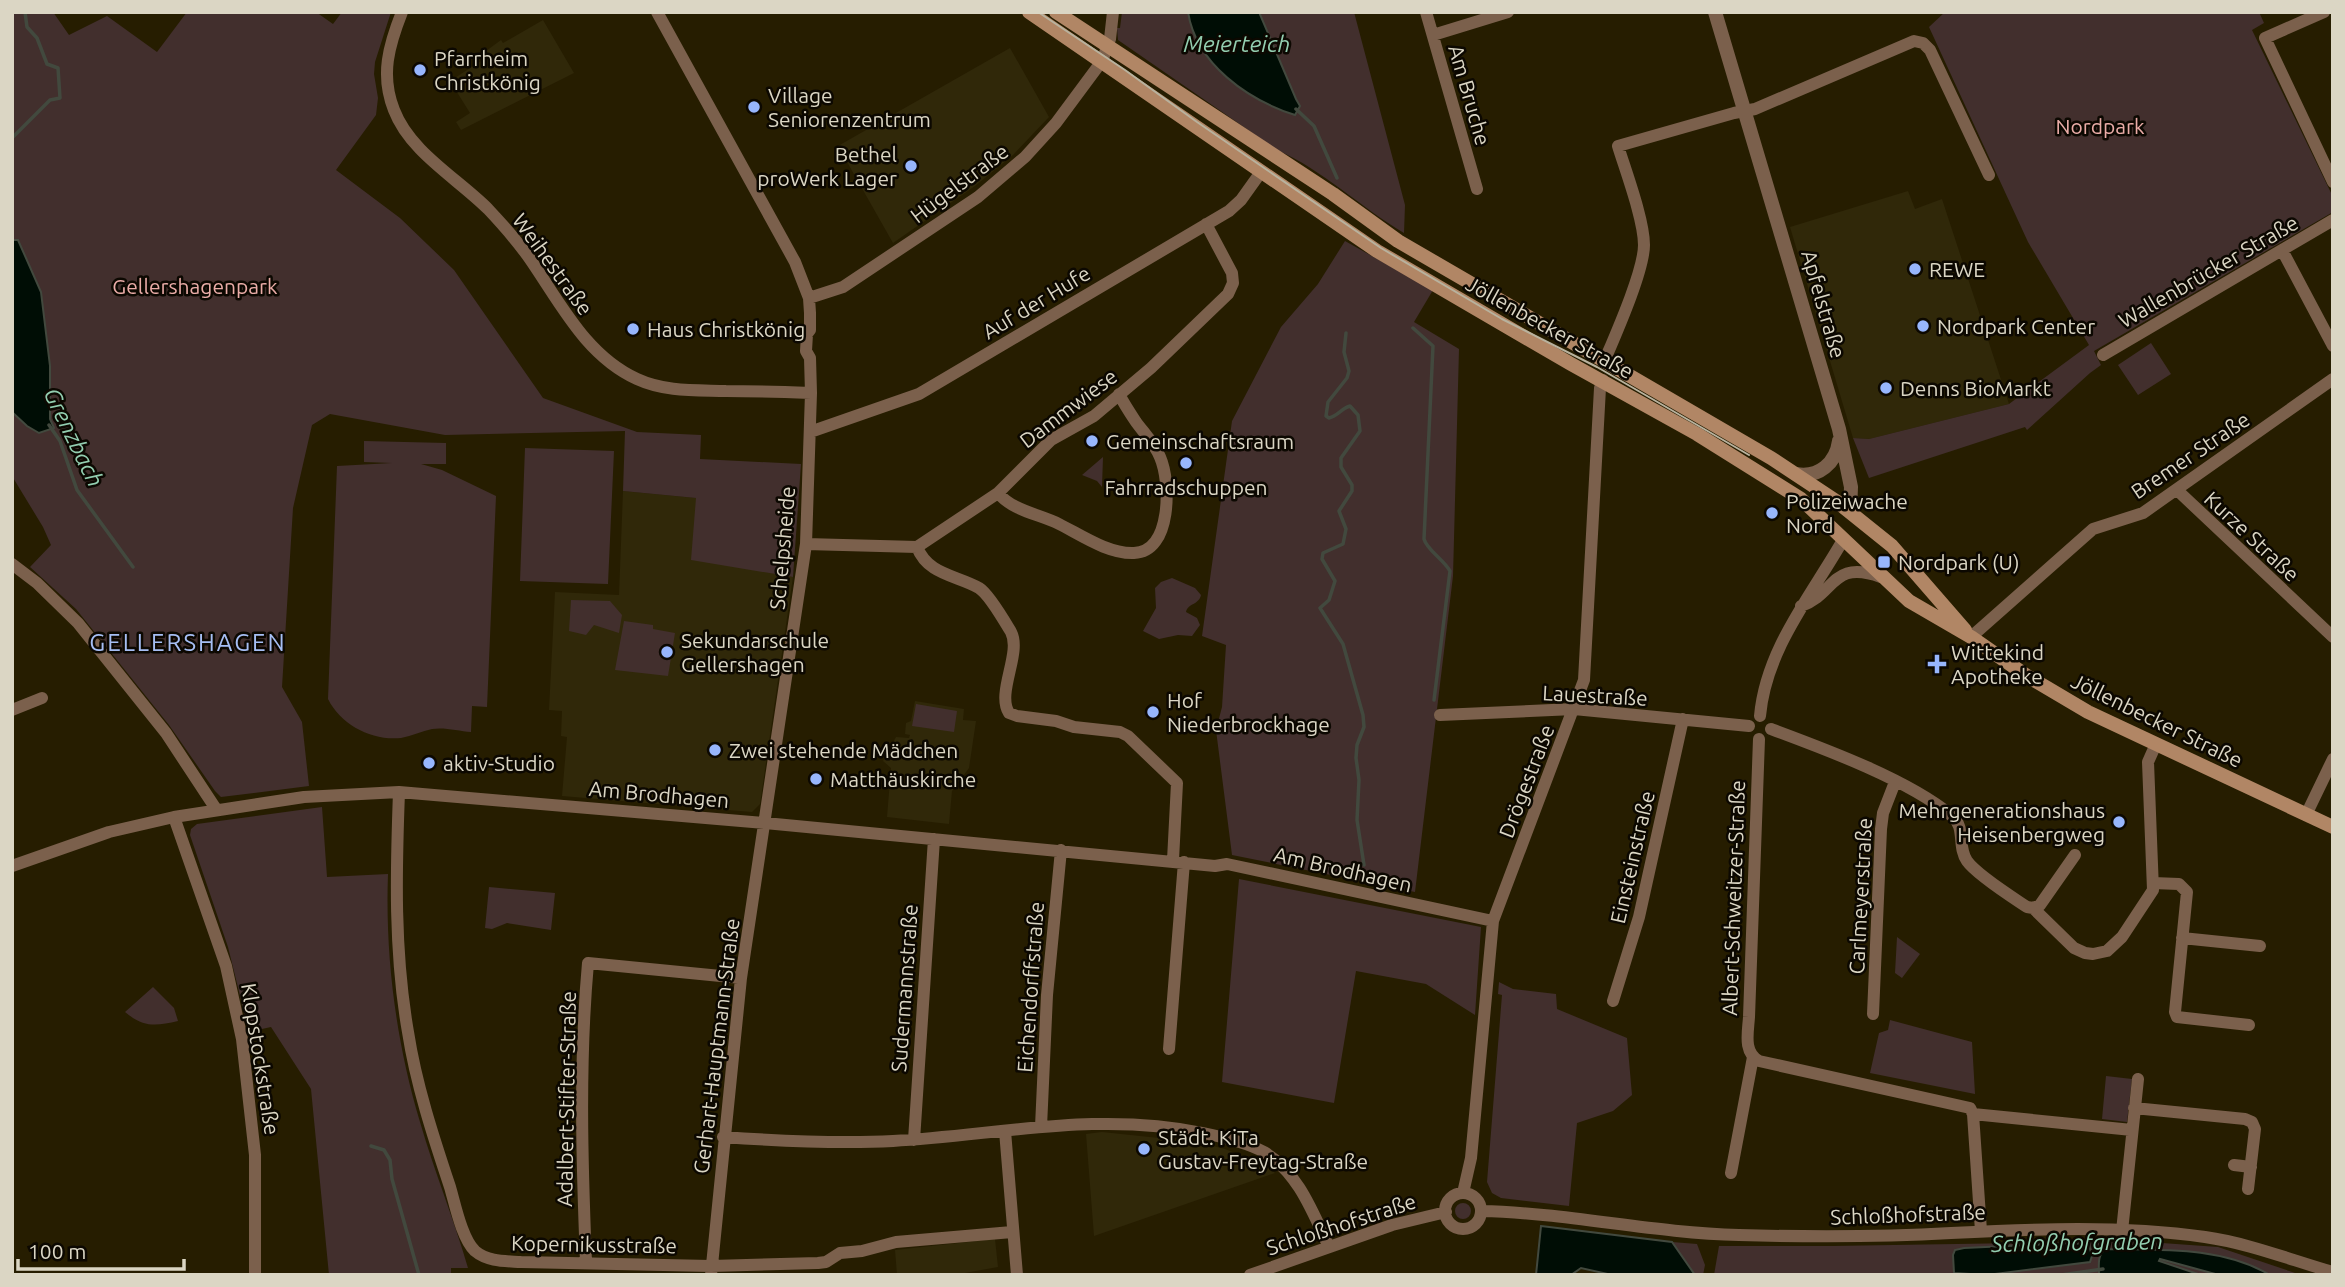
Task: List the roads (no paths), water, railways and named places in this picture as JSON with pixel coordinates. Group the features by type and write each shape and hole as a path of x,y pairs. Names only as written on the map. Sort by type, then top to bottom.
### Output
{"main road":[{"name":"Jöllenbecker Straße","path":"1029,12 1391,260 1697,434 1801,499 1909,601 1971,636 2007,664 2062,697 2333,827"},
{"name":"Jöllenbecker Straße","path":"1056,12 1333,194 1398,241 1797,474 1850,511 1902,555 1971,636"},
{"path":"1843,540 1850,511"}],"street":[{"name":"Weihestraße","path":"402,12 388,52 386,72 388,94 399,122 418,146 469,190 509,233 571,322 600,354 631,376 663,387 811,393"},
{"name":"Schelpsheide","path":"657,12 795,262 808,298 810,330 814,334 814,352 810,358 806,544 765,822"},
{"path":"1102,61 1108,47 1113,12"},
{"name":"Am Bruche","path":"1426,12 1477,189"},
{"path":"1433,35 1508,12"},
{"name":"Apfelstraße","path":"1715,12 1839,429 1851,487 1850,511"},
{"path":"2324,12 2265,38 2333,182"},
{"path":"1746,111 1796,93 1906,43 1919,41 1930,50 1989,175"},
{"name":"Hügelstraße","path":"808,298 843,287 994,185 1045,136 1102,61"},
{"name":"Jöllenbecker Straße","path":"1604,362 1637,278 1644,249 1642,232 1618,146 1746,111"},
{"name":"Auf der Hufe","path":"810,432 919,394 1235,206 1261,172"},
{"name":"Wallenbrücker Straße","path":"2103,355 2333,220"},
{"name":"Dammwiese","path":"917,547 998,493 1051,440 1091,418 1151,368 1224,298 1234,279 1206,224"},
{"path":"2282,250 2333,346"},
{"name":"Bremer Straße","path":"1971,636 2094,528 2143,513 2333,379"},
{"name":"Drögestraße","path":"1464,1193 1471,1158 1493,921 1584,680 1599,398 1603,380"},
{"path":"998,493 1005,501 1020,509 1117,550 1135,553 1151,545 1160,532 1167,504 1164,467 1157,450 1119,394"},
{"path":"1797,474 1816,474 1836,457 1839,429"},
{"name":"Kurze Straße","path":"2177,490 2333,637"},
{"path":"1760,716 1776,658 1801,606 1843,540"},
{"path":"806,544 917,547 922,557 934,569 983,592 1011,632 1013,643 1006,702 1009,713 1124,734 1174,778 1178,789 1179,861 1169,1049"},
{"path":"12,564 37,583 78,623 166,733 216,810"},
{"path":"1801,606 1820,597 1827,586 1840,575 1862,572 1881,577"},
{"path":"12,710 42,698"},
{"name":"Lauestraße","path":"1440,715 1574,709 1749,726"},
{"path":"1772,729 1767,736 1759,739 1751,734 1749,726 1752,719 1760,716 1769,720 1772,729 1895,782 1951,815 1959,826 1968,862 2020,903 2033,908 2074,948 2085,953 2101,953 2114,946 2151,896 2153,883 2148,762 2156,744"},
{"name":"Einsteinstraße","path":"1613,1001 1639,917 1683,719"},
{"name":"Albert-Schweitzer-Straße","path":"1731,1173 1753,1057 1748,1050 1748,1033 1759,739"},
{"path":"2306,815 2333,759"},
{"name":"Carlmeyerstraße","path":"1873,1014 1881,830 1883,813 1895,782"},
{"name":"Am Brodhagen","path":"12,866 109,832 174,817 304,797 399,792 765,822 1239,866 1493,921"},
{"name":"Kopernikusstraße","path":"399,792 396,912 408,1033 439,1152 465,1232 474,1250 488,1258 521,1262 586,1262 711,1270 818,1263 840,1254 888,1244 1012,1232"},
{"name":"Klopstockstraße","path":"174,817 226,966 242,1039 256,1155 255,1275"},
{"name":"Gerhart-Hauptmann-Straße","path":"711,1270 741,978 765,822"},
{"name":"Sudermannstraße","path":"914,1140 933,839"},
{"name":"Eichendorffstraße","path":"1041,1127 1047,995 1060,850"},
{"path":"2033,908 2040,905 2075,855"},
{"path":"2153,883 2179,884 2185,889 2187,897 2175,1012 2177,1017 2249,1025"},
{"path":"2182,938 2260,946"},
{"name":"Adalbert-Stifter-Straße","path":"586,1262 582,1134 583,1028 588,964 741,978"},
{"path":"1753,1057 1967,1106 1973,1114 1981,1231"},
{"path":"2122,1231 2137,1079"},
{"path":"2134,1108 2245,1119 2252,1122 2255,1129 2248,1189"},
{"path":"1973,1114 2132,1130"},
{"path":"723,1137 841,1143 914,1140 1081,1123 1143,1124 1211,1135 1264,1152 1279,1164 1304,1194 1329,1247"},
{"path":"1005,1131 1017,1275"},
{"path":"2234,1165 2251,1167"},
{"path":"1464,1193 1475,1197 1481,1211 1476,1224 1463,1229 1452,1224 1446,1212 1449,1200 1464,1193"},
{"name":"Schloßhofstraße","path":"1481,1211 1533,1214 1715,1234 1879,1236 2059,1229 2207,1237 2333,1272"},
{"name":"Schloßhofstraße","path":"1250,1275 1401,1222 1446,1212"}],"water":[{"name":"Meierteich","path":"1188,12 1259,12 1300,106 1295,115 1260,100 1227,77 1201,48"},
{"path":"12,240 18,240 41,292 50,366 50,419 54,428 39,433 12,412"},
{"path":"1541,1226 1672,1242 1695,1275 1612,1275 1581,1268 1571,1275 1536,1275"},
{"path":"2073,1243 2089,1245 2092,1256 2090,1262 1987,1275 1954,1273 1955,1250"},
{"path":"2105,1249 2210,1254 2251,1266 2270,1275 2219,1275 2160,1259 2159,1261 2201,1275 2099,1275 2100,1258"}],"waterway":[{"name":"Grenzbach","path":"12,138 50,100 60,98 58,68 47,64 37,38 27,27 25,12"},
{"path":"1296,109 1314,126 1337,178"},
{"path":"1413,328 1433,346 1424,539 1450,571 1434,700"},
{"path":"1346,333 1344,352 1349,371 1347,378 1328,402 1326,416 1332,417 1350,406 1358,415 1360,431 1341,458 1341,467 1352,485 1352,491 1339,511 1346,529 1343,544 1323,553 1322,559 1335,581 1329,600 1320,608 1343,644 1363,715 1364,727 1357,745 1356,758 1359,780 1357,820 1364,865"},
{"name":"Grenzbach","path":"49,425 60,441 77,490 133,567"},
{"name":"Grenzbach","path":"371,1146 384,1150 390,1160 392,1179 419,1275"},
{"name":"Schloßhofgraben","path":"2061,1275 2103,1269"}],"tram line":[{"path":"1038,12 1381,248 1502,319 1597,367 1749,455"}],"place":[{"name":"Pfarrheim Christkönig","path":"420,70"},
{"name":"Village Seniorenzentrum","path":"754,107"},
{"name":"Bethel proWerk Lager","path":"911,166"},
{"name":"REWE","path":"1915,269"},
{"name":"Nordpark Center","path":"1923,326"},
{"name":"Haus Christkönig","path":"633,329"},
{"name":"Denns BioMarkt","path":"1886,388"},
{"name":"Gemeinschaftsraum","path":"1092,441"},
{"name":"Fahrradschuppen","path":"1186,463"},
{"name":"Polizeiwache Nord","path":"1772,513"},
{"name":"Nordpark (U)","path":"1884,562"},
{"name":"Sekundarschule Gellershagen","path":"667,652"},
{"name":"Wittekind Apotheke","path":"1937,664"},
{"name":"Hof Niederbrockhage","path":"1153,712"},
{"name":"Zwei stehende Mädchen","path":"715,750"},
{"name":"aktiv-Studio","path":"429,763"},
{"name":"Matthäuskirche","path":"816,779"},
{"name":"Mehrgenerationshaus Heisenbergweg","path":"2119,822"},
{"name":"Städt. KiTa Gustav-Freytag-Straße","path":"1144,1149"}],"district":[{"name":"GELLERSHAGEN","path":"188,642"}],"park label":[{"name":"Nordpark","path":"2100,126"},
{"name":"Gellershagenpark","path":"195,286"}]}
